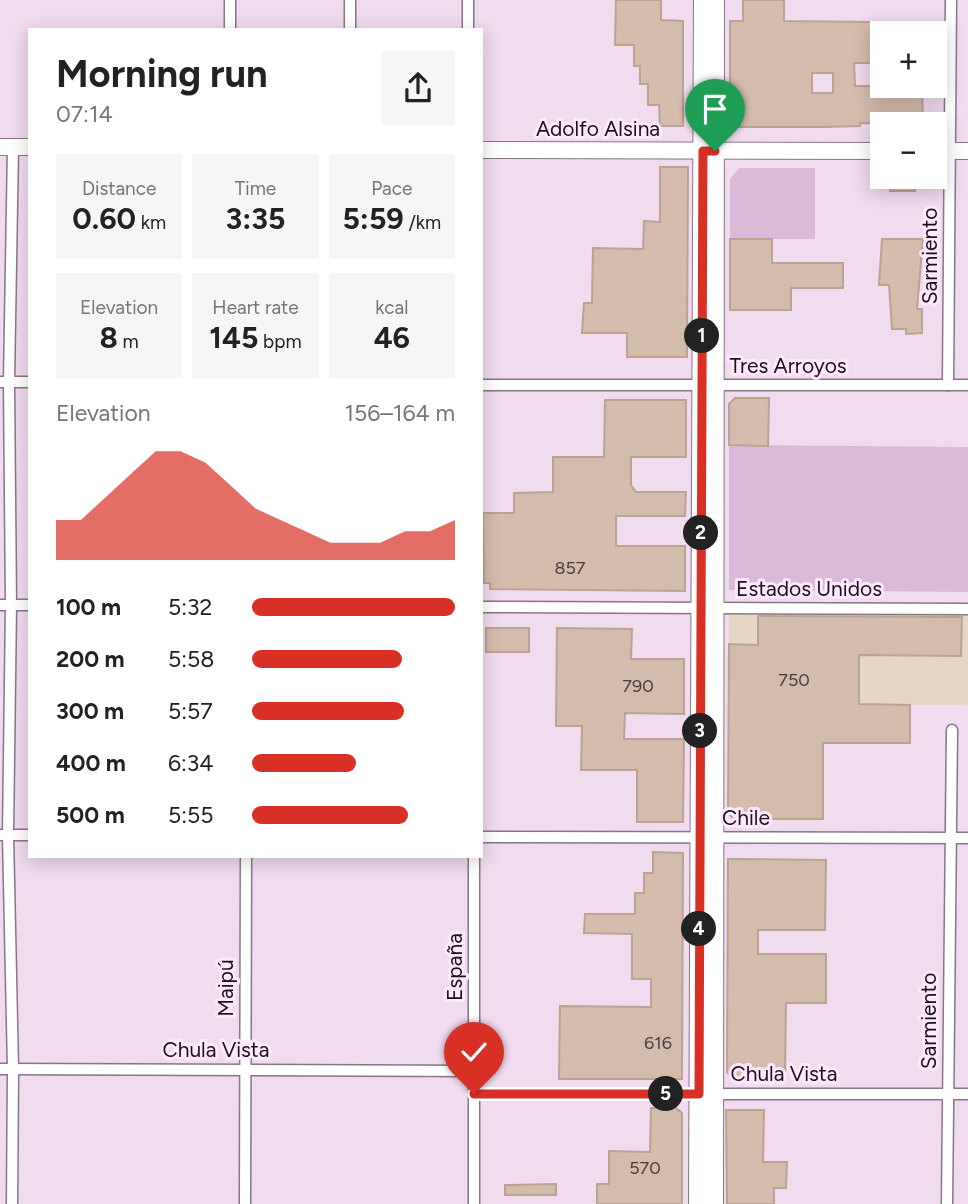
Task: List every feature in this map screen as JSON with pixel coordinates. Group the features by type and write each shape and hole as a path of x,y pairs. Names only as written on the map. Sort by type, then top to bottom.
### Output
{"main road":[{"path":"703,0 709,151"},
{"path":"698,1204 706,1094 709,151 715,0"},
{"path":"6,147 28,147"},
{"name":"Adolfo Alsina","path":"483,150 870,151"},
{"path":"947,151 968,151"},
{"path":"706,1094 714,1204"}],"street":[{"path":"230,0 230,28"},
{"path":"350,0 350,28"},
{"path":"468,0 468,28"},
{"name":"Sarmiento","path":"944,112 951,0"},
{"path":"6,147 4,835 13,1069 12,1204"},
{"name":"Sarmiento","path":"943,189 948,385"},
{"path":"5,382 28,382"},
{"name":"Tres Arroyos","path":"483,385 968,385"},
{"path":"6,605 28,605"},
{"name":"Estados Unidos","path":"483,607 968,609"},
{"name":"Sarmiento","path":"947,1204 952,730"},
{"path":"4,835 28,835"},
{"name":"Chile","path":"483,837 968,838"},
{"name":"Maipú","path":"245,1204 246,858"},
{"name":"España","path":"474,858 474,1204"},
{"name":"Chula Vista","path":"0,1069 475,1070"},
{"name":"Chula Vista","path":"474,1094 968,1094"}],"shaded area":[{"path":"739,168 815,168 815,239 730,239 730,179"},
{"path":"729,445 968,447 968,592 729,590"},
{"path":"729,614 968,615 968,705 729,704"}],"building":[{"path":"616,0 661,0 661,20 683,21 683,126 660,126 659,105 648,105 648,84 640,84 640,66 634,66 634,45 615,45"},
{"path":"743,0 784,0 784,21 870,22 870,63 854,63 855,86 870,86 870,98 922,98 923,112 870,112 870,123 860,123 860,126 738,127 730,119 730,21 743,21","holes":["812,73 833,73 833,93 812,93"]},
{"path":"660,167 688,167 687,357 627,357 627,333 582,333 584,303 592,303 593,248 643,249 644,221 660,222"},
{"path":"890,189 915,189 915,191"},
{"path":"730,239 772,239 772,263 843,263 843,288 791,288 791,310 730,310"},
{"path":"882,239 923,239 917,309 922,309 922,333 906,334 906,329 892,329 889,285 879,285"},
{"path":"735,398 769,398 768,446 729,445 729,404"},
{"path":"605,400 686,400 686,457 631,457 631,485 636,492 686,492 685,516 616,516 616,546 685,546 685,591 490,589 490,583 484,583 483,513 514,513 514,493 553,492 553,457 604,457"},
{"path":"758,616 962,617 961,656 859,655 859,704 910,705 910,743 823,743 823,819 734,819 728,813 729,644 758,645"},
{"path":"486,628 529,628 529,652 486,652"},
{"path":"557,628 632,629 631,659 684,659 684,714 625,713 624,739 684,739 683,822 637,822 637,770 581,770 582,726 556,726"},
{"path":"653,852 683,853 682,1079 559,1079 560,1006 651,1007 651,979 632,979 632,934 584,933 585,914 635,914 635,893 644,893 644,873 653,873"},
{"path":"728,859 826,860 825,930 758,930 758,954 826,954 826,1003 786,1003 785,1077 731,1077 727,1072"},
{"path":"651,1108 676,1108 682,1113 682,1204 597,1204 597,1184 609,1184 609,1151 650,1152"},
{"path":"726,1110 764,1110 763,1162 787,1162 786,1188 774,1188 774,1204 727,1204"},
{"path":"556,1184 556,1195 505,1195 505,1185"}],"route":[{"path":"474,1094 699,1094 703,151 715,151"}]}
